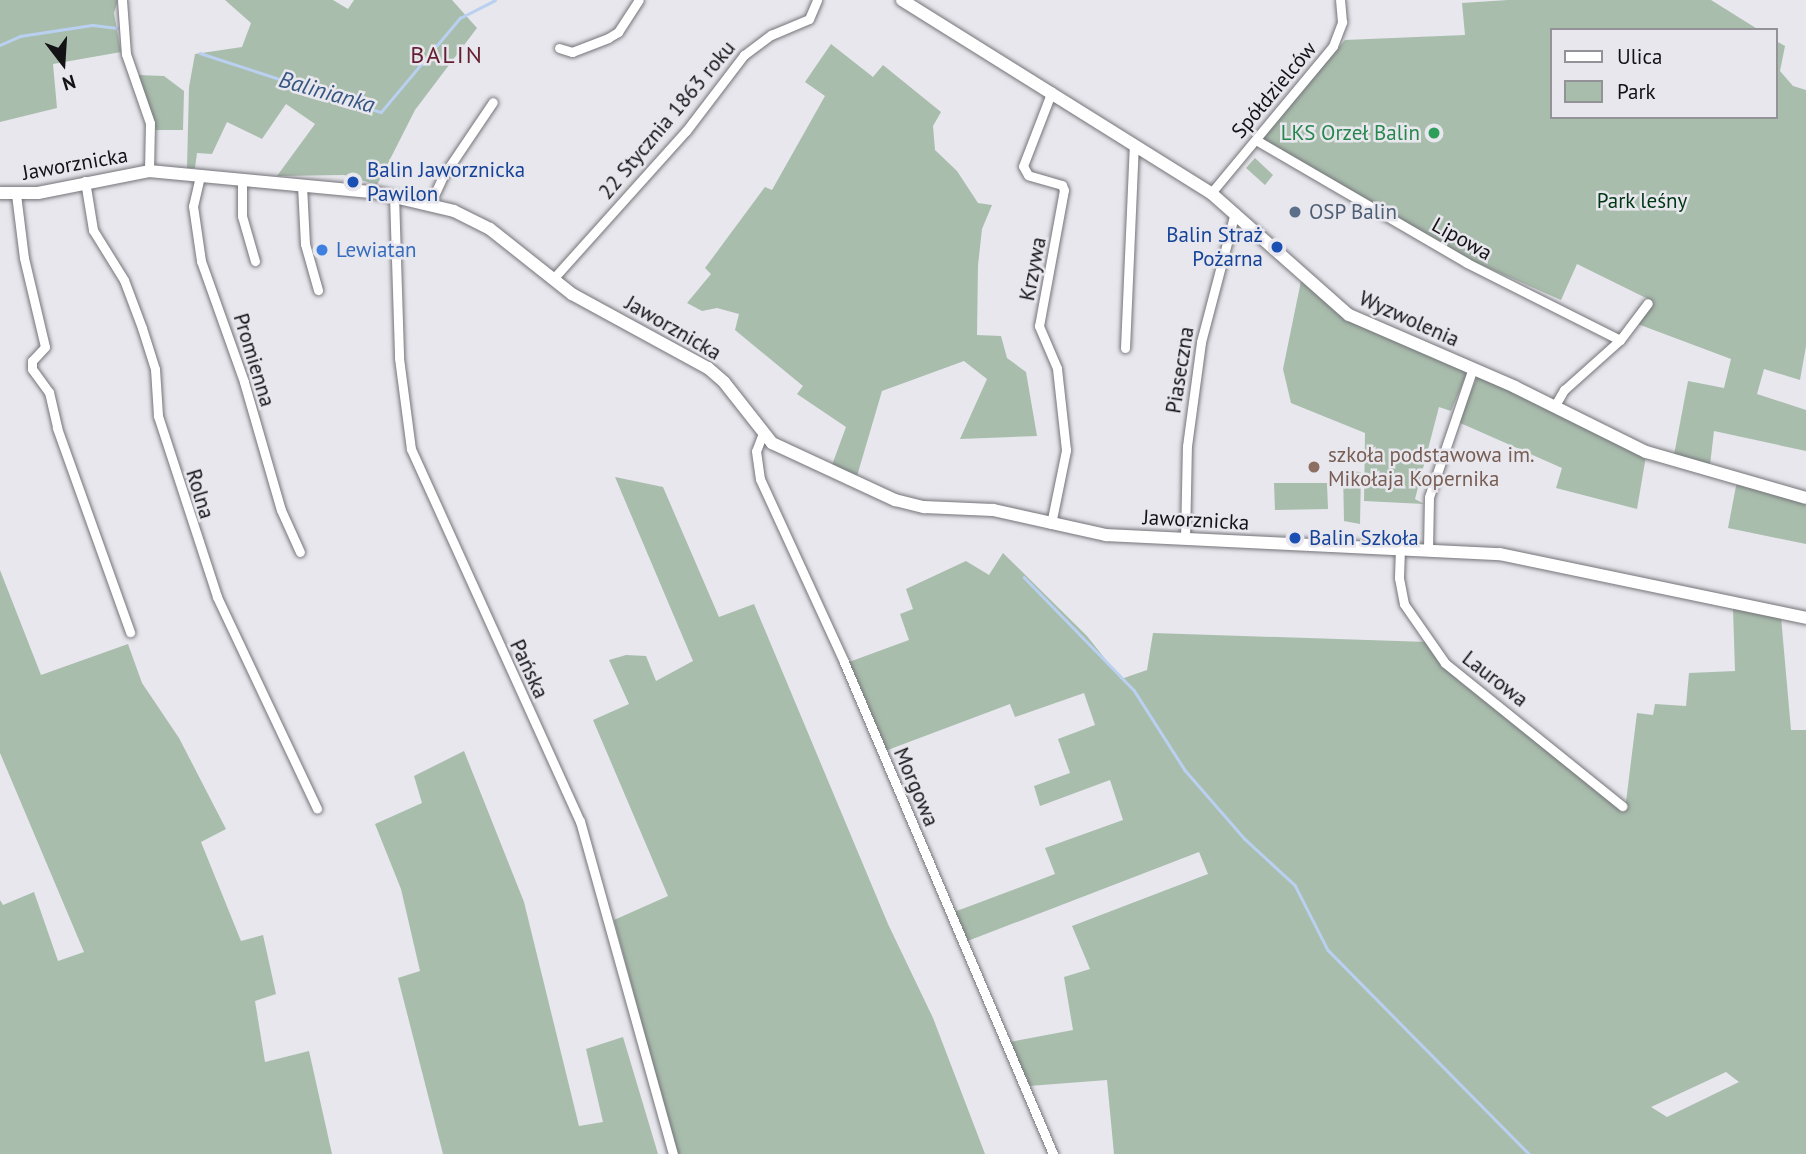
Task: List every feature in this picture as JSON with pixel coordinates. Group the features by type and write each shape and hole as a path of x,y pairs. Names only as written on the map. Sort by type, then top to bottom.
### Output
{"street":[{"path":"122,0 122,28 150,124 149,172"},
{"path":"559,48 572,52 618,32 639,0"},
{"name":"22 Stycznia 1863 roku","path":"553,279 686,131 744,55 771,34 809,19 817,0"},
{"name":"Spółdzielców","path":"1211,193 1333,47 1342,22 1340,0"},
{"name":"Wyzwolenia","path":"910,2 1211,193 1349,315 1474,368 1646,452 1806,498"},
{"name":"Krzywa","path":"1051,524 1066,450 1057,368 1039,326 1064,190 1062,185 1028,175 1023,166 1052,91"},
{"path":"430,204 443,176 493,102"},
{"name":"Lipowa","path":"1256,140 1467,263 1619,340"},
{"path":"1125,348 1134,144"},
{"name":"Jaworznicka","path":"0,193 16,194 149,172 394,195 430,204 491,229 553,279 708,368 724,382 763,433 784,450 895,500 924,507 993,510 1106,535 1428,549"},
{"name":"Promienna","path":"200,176 193,206 201,261 244,382 281,510 300,552"},
{"path":"242,179 242,216 255,261"},
{"name":"Rolna","path":"85,181 93,230 124,280 155,369 158,416 213,586 317,809"},
{"path":"302,185 305,244 318,290"},
{"path":"16,194 24,258 45,347 32,361 32,369 49,392 57,428 130,632"},
{"name":"Pańska","path":"394,195 399,358 411,449 580,821 673,1154"},
{"name":"Piaseczna","path":"1185,538 1187,446 1201,342 1235,212"},
{"path":"1554,407 1564,390 1619,340 1648,303"},
{"path":"1474,368 1429,497 1428,549 1524,558 1806,618"},
{"name":"Morgowa","path":"763,433 756,451 760,479 839,649 1053,1154"},
{"name":"Laurowa","path":"1400,548 1399,578 1404,604 1445,663 1622,806"}],"green space":[{"path":"0,0 118,0 114,13 121,52 53,64 57,108 0,122"},
{"path":"225,0 333,0 348,9 354,0 452,0 477,28 415,110 377,185 344,175 277,176 315,124 286,104 262,139 227,122 212,154 197,153 195,168 187,168 189,87 195,54 242,47 251,23"},
{"name":"Park leśny","path":"1508,0 1711,0 1756,28 1550,28 1550,119 1778,119 1778,42 1785,46 1780,71 1793,86 1806,90 1806,346 1800,380 1764,369 1757,394 1806,410 1806,451 1714,431 1710,465 1674,455 1688,381 1724,388 1731,359 1635,323 1648,299 1577,264 1561,300 1450,251 1349,200 1262,138 1345,40 1465,35 1462,3"},
{"path":"831,44 873,77 883,65 941,112 933,126 935,150 957,171 978,203 992,205 982,229 978,265 977,335 1001,336 1007,358 1026,372 1037,436 960,439 987,379 964,361 882,391 857,476 832,465 846,427 797,394 803,386 735,330 739,314 717,308 702,311 687,303 711,274 705,268 765,187 772,190 825,96 805,82"},
{"path":"138,75 164,76 184,91 183,130 156,130"},
{"path":"1255,158 1273,175 1265,185 1246,168"},
{"path":"1301,281 1325,301 1468,371 1451,411 1439,407 1415,499 1424,504 1364,501 1365,433 1291,403 1283,369"},
{"path":"1478,375 1646,456 1637,509 1556,488 1562,468 1458,422"},
{"path":"1343,471 1361,472 1360,524 1344,521"},
{"path":"615,477 663,487 719,617 754,604 888,924 933,1018 985,1154 677,1154 614,920 668,896 593,720 629,704 609,660 626,655 646,656 656,681 693,661"},
{"path":"1737,481 1806,501 1806,544 1728,528"},
{"path":"1274,483 1327,483 1328,509 1275,510"},
{"path":"1003,553 1087,636 1121,679 1147,670 1153,633 1428,642 1459,681 1625,810 1637,713 1653,715 1655,704 1686,706 1689,673 1735,671 1733,608 1781,617 1791,730 1806,730 1806,1154 1114,1154 1107,1080 1029,1086 1010,1042 1073,1030 1064,977 1090,969 1072,926 1208,874 1199,852 965,942 954,912 1055,874 1045,848 1123,820 1110,780 1040,806 1034,786 1070,773 1058,739 1095,725 1084,693 1015,717 1010,704 885,751 849,662 909,640 900,614 913,609 906,589 966,561 989,575","holes":["1726,1072 1739,1082 1667,1117 1651,1107"]},
{"path":"0,570 41,675 128,644 142,683 179,738 226,829 201,842 241,941 263,935 276,994 255,1001 265,1062 309,1051 332,1154 0,1154 0,900 3,905 34,892 58,961 84,952 0,753"},
{"path":"464,751 524,902 579,1126 603,1122 586,1049 623,1037 658,1154 443,1154 398,978 420,971 401,889 375,824 422,803 414,776"}],"waterway":[{"name":"Balinianka","path":"200,53 381,112 460,18 495,0"},
{"name":"Balinianka","path":"0,45 20,36 93,25 117,28"},
{"path":"1024,577 1134,690 1185,770 1245,839 1295,885 1328,950 1529,1154"}],"place":[{"name":"LKS Orzeł Balin","path":"1434,133"},
{"name":"Balin Jaworznicka Pawilon","path":"353,182"},
{"name":"OSP Balin","path":"1295,212"},
{"name":"Balin Straż Pożarna","path":"1277,247"},
{"name":"Lewiatan","path":"322,250"},
{"name":"szkoła podstawowa im. Mikołaja Kopernika","path":"1314,467"},
{"name":"Balin Szkoła","path":"1295,538"}],"district":[{"name":"BALIN","path":"447,55"}]}
